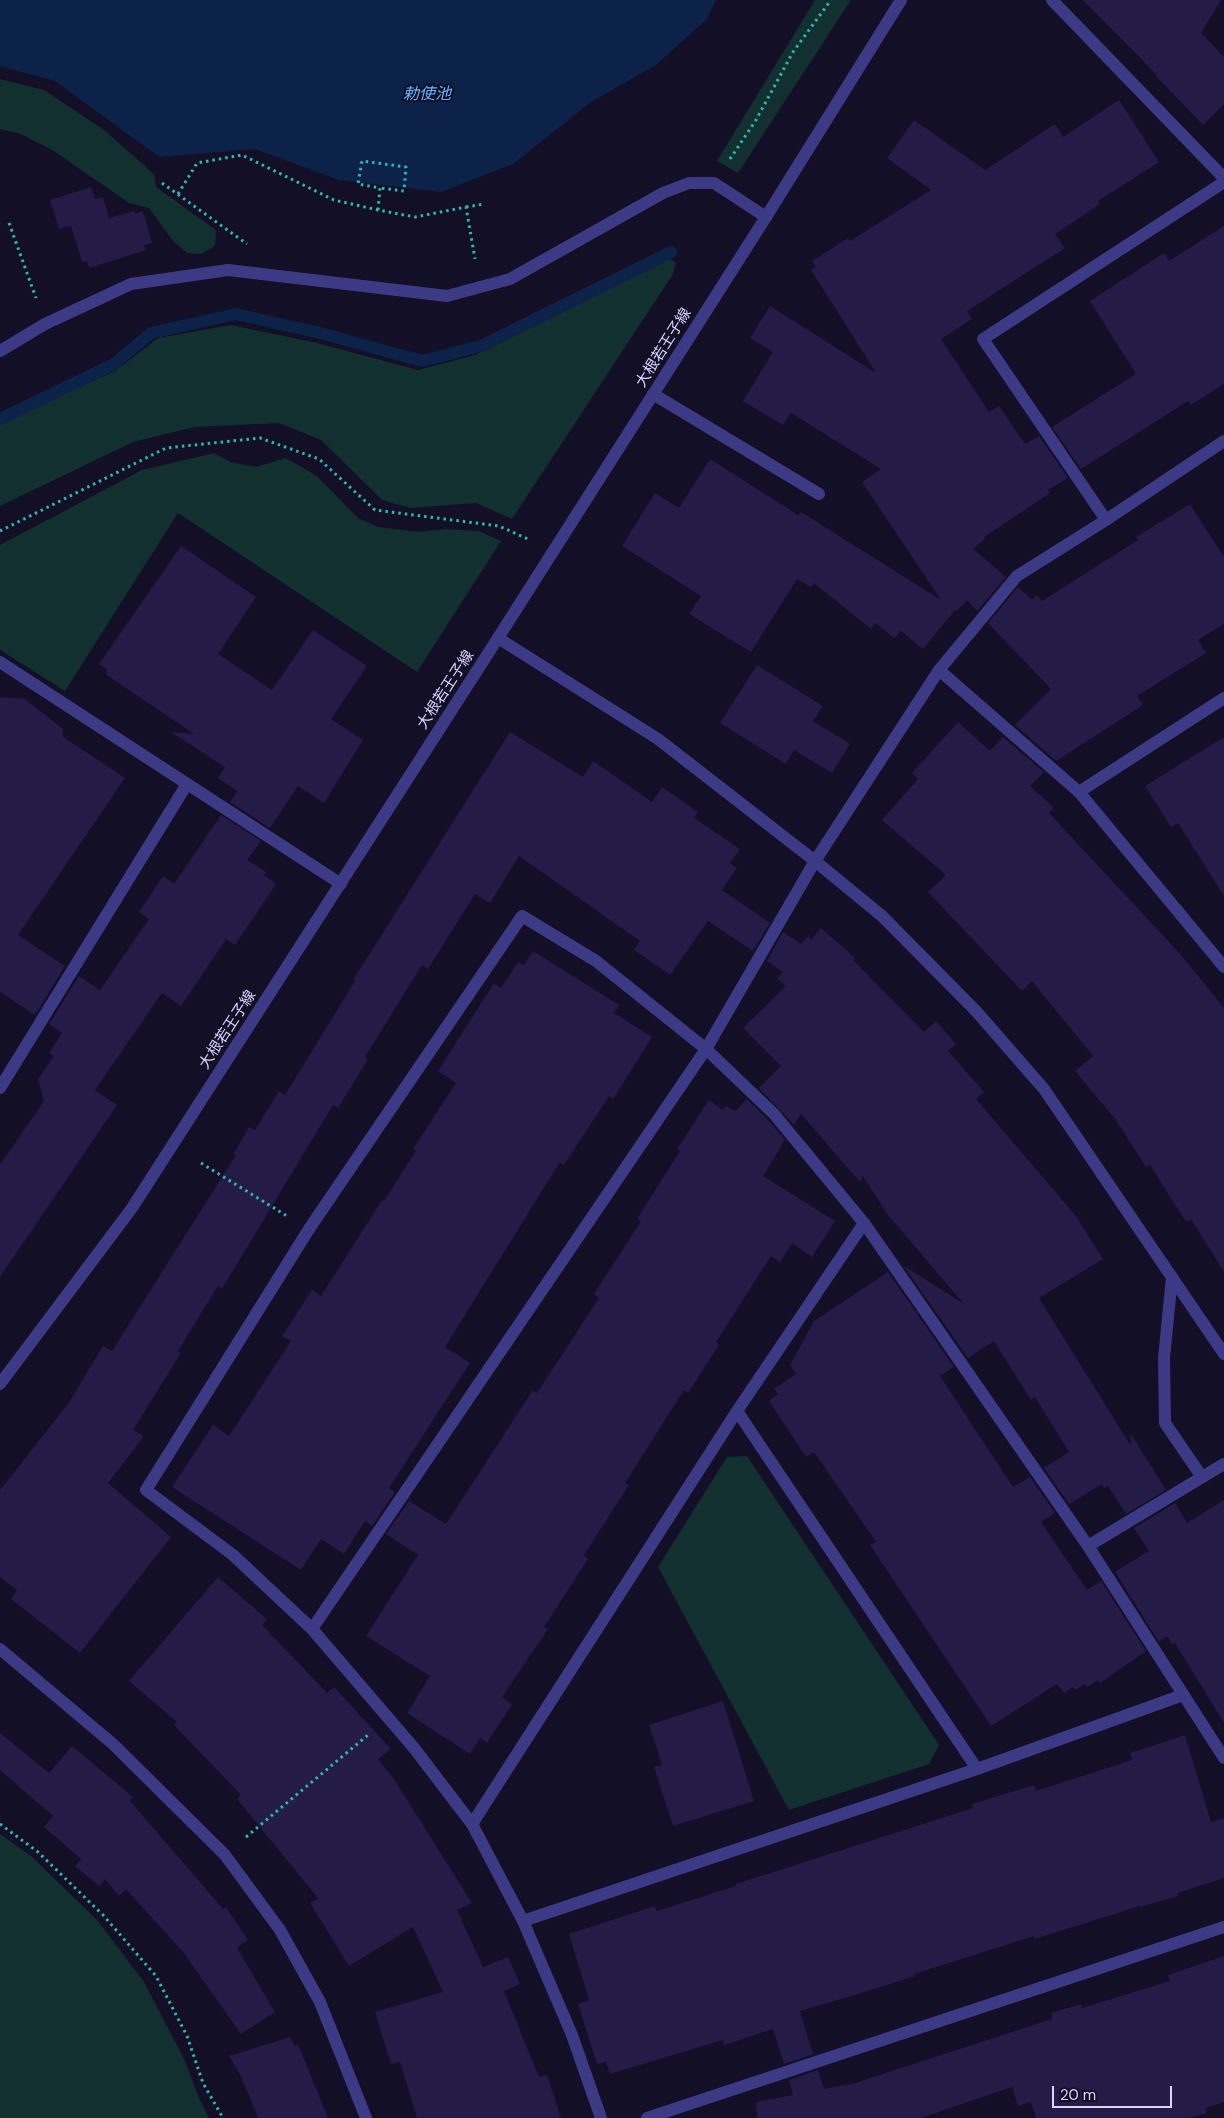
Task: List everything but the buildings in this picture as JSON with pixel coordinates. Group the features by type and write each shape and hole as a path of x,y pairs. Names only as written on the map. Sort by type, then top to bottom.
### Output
{"street":[{"name":"大根若王子線","path":"0,1384 132,1208 555,550 901,0"},
{"path":"1052,0 1224,178"},
{"path":"1106,520 983,339 1224,182"},
{"path":"0,351 45,324 131,284 228,270 448,296 510,279 663,193 689,183 714,183 766,217"},
{"path":"653,394 818,494"},
{"path":"312,1629 706,1049 816,860 939,670 1017,576 1106,520 1224,441"},
{"path":"498,638 658,739 816,860 896,930 976,1011 1044,1089 1224,1354"},
{"path":"0,662 341,884"},
{"path":"939,670 1078,792 1223,964"},
{"path":"1078,792 1224,698"},
{"path":"0,1088 187,784"},
{"path":"601,2118 572,2035 523,1921 472,1824 414,1748 312,1629 233,1555 146,1490 308,1229 522,916 596,961 706,1049 774,1114 864,1222 1088,1546 1224,1758"},
{"path":"472,1824 737,1411 864,1222"},
{"path":"1172,1277 1164,1358 1165,1423 1202,1477"},
{"path":"737,1411 977,1769"},
{"path":"1088,1546 1224,1464"},
{"path":"0,1649 113,1744 225,1855 280,1930 320,2002 366,2118"},
{"path":"523,1921 977,1769 1183,1695"},
{"path":"647,2118 1224,1927"}],"path":[{"path":"714,183 756,120 793,52 831,0"},
{"path":"178,194 197,163 242,155 334,200 378,210 414,217 484,204"},
{"path":"362,161 406,167 404,192 380,188 358,184 362,161"},
{"path":"162,184 247,244 277,275"},
{"path":"378,210 380,188"},
{"path":"466,207 481,287"},
{"path":"8,223 45,324"},
{"path":"0,531 166,448 260,438 319,459 375,510 499,526 555,550"},
{"path":"201,1162 308,1229"},
{"path":"225,1855 389,1719"},
{"path":"0,1824 46,1859 103,1915 156,1976 187,2036 203,2083 223,2118"}],"green space":[{"path":"815,0 851,0 738,173 717,161"},
{"path":"0,79 44,90 104,130 154,174 156,187 216,230 215,246 201,254 187,253 173,241 149,208 129,203 54,151 21,134 0,129"},
{"path":"670,259 676,262 673,274 512,519 476,503 410,508 382,500 321,440 279,423 195,427 133,442 0,506 0,423 115,371 158,338 231,325 317,343 418,370 475,355"},
{"path":"214,453 230,462 256,467 286,458 318,477 358,518 378,527 418,532 445,529 479,531 501,541 417,672 178,513 65,691 0,650 0,545 142,470"},
{"path":"747,1456 939,1745 929,1764 789,1810 658,1567 727,1457"},
{"path":"0,1834 31,1856 98,1921 144,1982 184,2059 209,2118 0,2118"}],"water":[{"name":"勅使池","path":"0,0 716,0 707,19 656,65 591,102 513,164 441,192 339,180 255,149 159,157 55,81 0,66"}],"waterway":[{"path":"0,419 114,364 151,333 236,314 320,333 422,361 481,346 671,252"}]}
